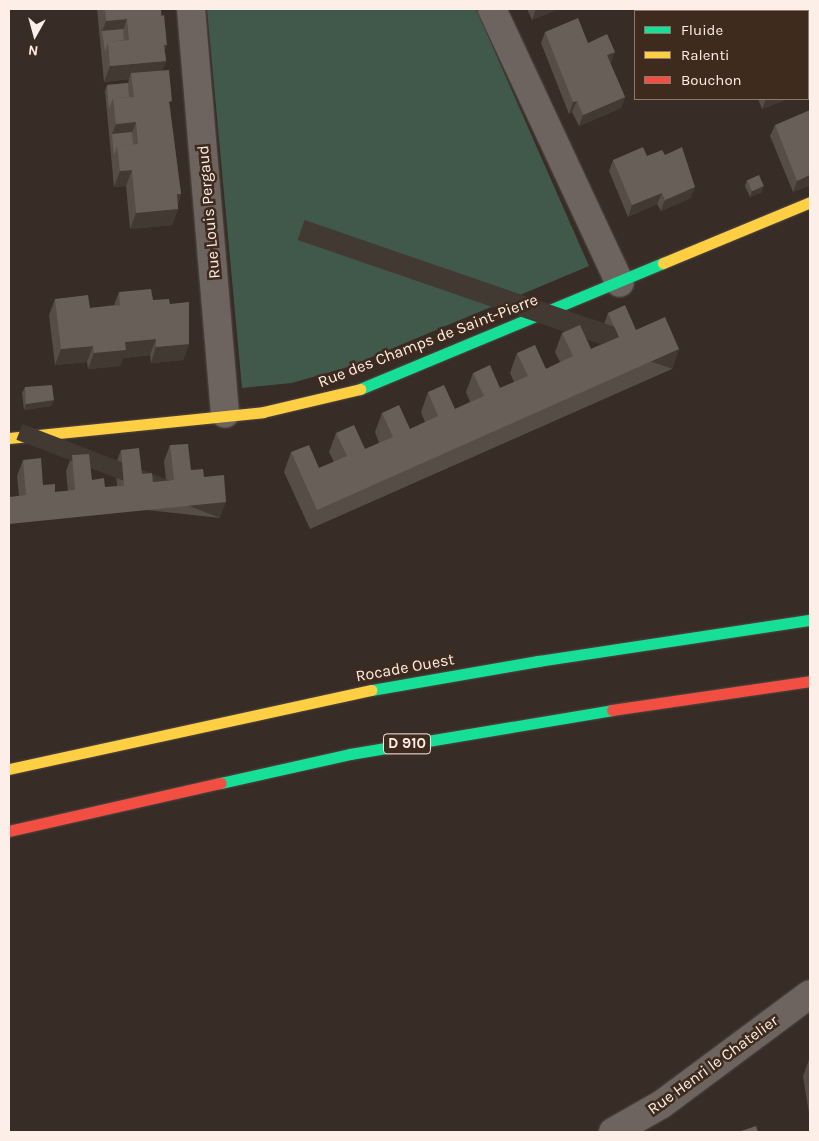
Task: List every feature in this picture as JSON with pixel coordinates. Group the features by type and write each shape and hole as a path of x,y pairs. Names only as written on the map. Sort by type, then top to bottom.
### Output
{"main road":[{"name":"Rue des Champs de Saint-Pierre","path":"9,438 308,405 350,393 620,283 810,202"},
{"name":"Rocade Ouest","path":"9,769 339,696 538,661 810,620"},
{"name":"D 910","path":"9,831 350,754 545,720 810,681"}],"street":[{"name":"Rue Louis Pergaud","path":"191,9 225,414"},
{"path":"492,9 620,283"},
{"name":"Rue Henri le Chatelier","path":"613,1132 662,1104 810,994"}],"green space":[{"path":"207,9 476,9 589,266 348,367 292,383 242,388"}],"building":[{"path":"105,9 161,9 161,16 164,15 167,45 164,45 166,61 110,66 108,42 129,40 127,19 106,21"},
{"path":"578,18 588,43 607,34 615,52 607,55 625,97 583,115 577,101 573,102 545,32"},
{"path":"123,29 124,40 108,42 105,52 102,31"},
{"path":"809,48 810,52 809,80"},
{"path":"169,70 172,101 169,102 181,194 177,194 178,209 136,213 132,170 120,171 117,146 138,144 136,122 116,124 113,98 134,97 131,73"},
{"path":"128,83 129,97 113,98 109,109 107,85"},
{"path":"810,110 810,175 797,181 775,125"},
{"path":"132,132 133,145 117,146 114,156 112,134"},
{"path":"643,147 647,156 662,150 665,155 682,147 695,187 665,200 662,193 632,205 613,160"},
{"path":"759,175 764,186 752,191 747,180"},
{"path":"151,289 153,300 169,299 170,304 189,302 189,344 156,347 156,339 125,342 126,350 94,353 93,346 61,349 55,299 88,295 90,308 120,305 119,292"},
{"path":"625,305 636,330 665,317 679,349 317,510 291,452 309,445 319,468 347,456 336,433 354,425 365,449 393,437 382,413 399,405 410,429 438,416 428,392 444,385 455,409 484,396 473,373 490,365 500,388 528,376 517,353 535,345 546,369 573,356 562,333 580,325 591,349 619,337 608,313"},
{"path":"52,385 54,400 26,404 25,387"},
{"path":"188,444 191,470 203,469 204,477 224,475 226,502 9,524 9,497 26,495 23,460 41,458 43,485 55,484 55,492 75,490 72,455 89,454 92,480 104,478 105,487 124,486 121,450 139,448 142,474 152,473 153,482 174,480 170,445"},
{"path":"756,1126 758,1132 738,1132"}],"traffic: fast":[{"path":"360,389 663,263"},
{"path":"372,690 538,661 810,620"},
{"path":"221,783 350,754 612,710"}],"traffic: slow":[{"path":"663,263 810,202"},
{"path":"9,438 263,412 360,389"},
{"path":"9,769 372,690"}],"traffic: jam":[{"path":"612,710 810,681"},
{"path":"9,831 221,783"}]}
